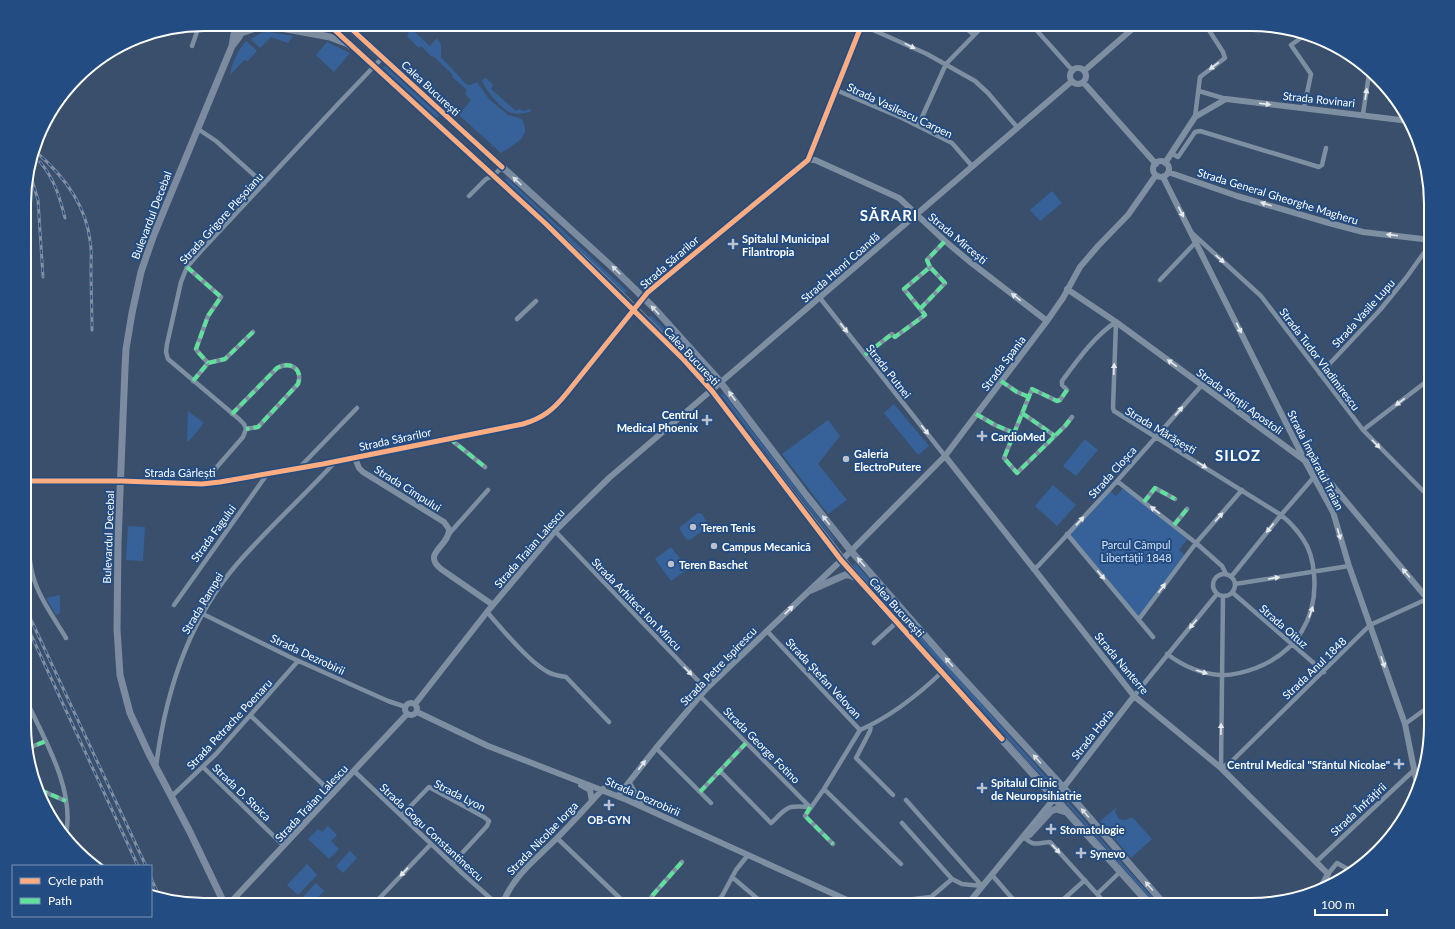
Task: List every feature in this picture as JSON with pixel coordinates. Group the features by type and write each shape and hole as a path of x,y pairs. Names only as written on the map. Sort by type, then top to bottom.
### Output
{"main road":[{"name":"Bulevardul Decebal","path":"232,46 235,31"},
{"path":"240,33 246,31"},
{"path":"298,31 330,37 348,44 357,50"},
{"name":"Calea București","path":"336,31 546,224 684,360 712,391 841,560 1144,898"},
{"name":"Calea București","path":"354,31 611,266 643,298 721,383 851,551 1063,787 1159,898"},
{"name":"Bulevardul Decebal","path":"223,898 171,797 130,713 120,675 117,622 126,349 138,284 153,237 232,46 240,33"},
{"path":"811,590 845,575 857,578"},
{"path":"1024,836 1030,834 1051,810 1056,809 1068,813"}],"street":[{"path":"192,46 197,31"},
{"name":"Strada Sărarilor","path":"355,458 523,424 547,414 557,405 650,291 808,160 860,31"},
{"path":"877,31 946,64 975,81 988,93 1017,127"},
{"path":"969,31 974,35"},
{"path":"918,126 946,64 978,31"},
{"path":"1037,31 1073,71"},
{"path":"1084,71 1130,31"},
{"path":"1165,163 1195,117 1200,77 1225,58 1223,52 1210,31"},
{"path":"1300,38 1291,45 1311,74 1304,108"},
{"name":"Strada Grigore Pleșoianu","path":"246,429 244,424 168,359 166,352 181,282 187,267 383,58"},
{"path":"1073,71 1079,69 1084,71"},
{"path":"1073,71 1071,74 1072,81 1076,84 1083,82 1086,78 1084,71"},
{"path":"1363,114 1368,77"},
{"name":"Strada Henri Coandă","path":"712,391 1072,81"},
{"path":"1083,82 1156,164"},
{"name":"Strada Vasilescu Carpen","path":"836,90 918,126 952,143 972,166"},
{"name":"Strada Rovinari","path":"1199,91 1226,99 1363,114 1402,120"},
{"path":"1195,117 1226,99"},
{"path":"198,129 216,141 264,184"},
{"path":"1171,153 1178,157 1195,132 1200,131 1319,167 1322,165 1326,148"},
{"name":"Strada Mircești","path":"808,160 815,160 898,198 945,241 1047,321"},
{"path":"1160,162 1165,163 1169,168 1166,175 1159,177 1156,175 1154,168 1156,164 1160,162"},
{"path":"469,196 486,179 493,176 502,167"},
{"name":"Strada Spania","path":"841,560 945,456 1047,321 1063,298 1080,267 1128,215 1156,175"},
{"name":"Strada Împăratul Traian","path":"1166,175 1196,242 1305,461 1333,512 1349,566 1405,724 1415,779"},
{"name":"Strada General Gheorghe Magheru","path":"1166,175 1363,232 1424,241"},
{"name":"Strada Tudor Vladimirescu","path":"1192,233 1261,296 1363,430 1424,492"},
{"path":"920,309 945,283 930,266 927,260 945,241"},
{"path":"1160,280 1196,242"},
{"name":"Strada Vasile Lupu","path":"1320,374 1380,310 1406,278 1424,252"},
{"path":"865,355 892,334 896,337 925,315 904,289 930,266"},
{"path":"187,267 221,297 208,316 196,349 208,363"},
{"name":"Strada Sfinții Apostoli","path":"1067,289 1116,322 1323,474 1424,593"},
{"name":"Strada Putnei","path":"820,298 945,456"},
{"path":"518,319 536,301"},
{"path":"1072,417 1065,426 1017,473 1004,458 1032,390 1057,401 1060,400 1067,390 1062,385 1062,381 1080,358 1104,332 1116,322"},
{"name":"Strada Mărășești","path":"1116,322 1114,411 1281,515 1292,524 1304,540 1310,554 1314,571 1314,605 1304,629 1292,645 1281,654 1259,667 1247,671 1222,675 1211,674 1188,667 1167,654"},
{"path":"193,381 208,363 225,359 252,332"},
{"path":"202,484 242,437 246,429 258,427 298,384 298,373 295,368 288,364 284,364 276,368 232,414"},
{"path":"1001,381 1017,392 1028,397"},
{"path":"1363,430 1424,383"},
{"name":"Strada Cloșca","path":"1033,569 1038,566 1117,481 1202,385"},
{"name":"Strada Traian Lalescu","path":"415,704 487,612 555,531 609,478 712,391"},
{"path":"300,467 357,408"},
{"path":"1022,413 1055,436"},
{"path":"976,414 995,425 1014,433"},
{"path":"450,438 485,467"},
{"name":"Strada Nanterre","path":"945,456 1134,696 1221,768 1328,874"},
{"name":"Strada Gârlești","path":"31,481 121,481 202,484 355,458"},
{"name":"Strada Cîmpului","path":"355,458 359,468 363,472 444,522 449,529 448,536"},
{"name":"Strada Rampei","path":"156,767 159,738 170,693 179,665 203,614 219,587 237,564 336,461"},
{"name":"Strada Fagului","path":"174,605 268,473"},
{"path":"1232,577 1281,515 1314,477"},
{"path":"1117,481 1174,525 1222,566 1226,574 1232,577 1235,584 1233,593 1223,596 1217,594 1214,588 1214,581 1219,576 1226,574"},
{"path":"1144,502 1155,488 1175,499"},
{"path":"488,490 448,536 434,554 433,558 434,562 441,568 493,605"},
{"path":"1138,619 1196,543 1242,490"},
{"path":"1174,525 1187,508"},
{"name":"Strada Arhitect Ion Mincu","path":"555,531 706,690"},
{"path":"1067,534 1153,637"},
{"name":"Strada Petre Ispirescu","path":"618,796 700,696 841,560"},
{"path":"1235,584 1349,566"},
{"path":"31,568 32,575 41,596 66,638"},
{"name":"Strada Oituz","path":"1233,593 1324,672"},
{"name":"Strada Horia","path":"973,898 1024,836 1167,654 1217,594"},
{"path":"1221,768 1223,596"},
{"name":"Strada Anul 1848","path":"1221,768 1231,762 1370,626 1424,603"},
{"path":"487,612 531,659 547,672 566,677 609,722"},
{"name":"Strada Dezrobirii","path":"203,614 298,661 406,710"},
{"path":"874,643 897,622"},
{"name":"Strada Ștefan Velovan","path":"767,630 860,730 871,726 919,694 942,672"},
{"name":"Strada Petrache Poenaru","path":"171,797 203,767 251,716 298,661"},
{"name":"Strada George Fotino","path":"700,696 810,807"},
{"path":"411,703 415,704 417,709 413,715 406,710 411,703"},
{"path":"31,710 61,775 66,801 66,829"},
{"name":"Strada Traian Lalescu","path":"234,898 333,794 406,710"},
{"path":"1405,724 1424,710"},
{"name":"Strada Dezrobirii","path":"416,712 488,746 602,789 642,806 841,897"},
{"path":"251,716 333,794"},
{"name":"Strada Ștefan Velovan","path":"871,726 870,731 856,758 893,795"},
{"path":"833,844 805,816 824,789 860,730"},
{"path":"32,747 46,741"},
{"path":"700,792 746,743"},
{"path":"656,748 711,802"},
{"name":"Strada D. Stoica","path":"203,767 284,846"},
{"name":"Strada Gogu Constantinescu","path":"354,771 490,898"},
{"path":"720,771 771,824 784,810 792,806 810,807"},
{"name":"Strada Înfrățirii","path":"1316,862 1413,771"},
{"path":"568,776 574,782 590,790 592,800"},
{"path":"628,783 642,806"},
{"name":"Strada Lyon","path":"402,815 429,787 489,821 487,826 452,864"},
{"name":"Strada Nicolae Iorga","path":"504,898 519,875 557,838 602,789"},
{"path":"824,789 901,864"},
{"path":"44,792 66,801"},
{"path":"906,800 982,886"},
{"path":"902,823 952,879 962,884 982,886"},
{"path":"1024,836 1030,843 1034,844 1050,842 1101,898"},
{"path":"557,838 619,897"},
{"path":"380,898 431,844"},
{"path":"720,898 732,877 748,855"},
{"path":"651,898 682,862"},
{"path":"1324,882 1337,863 1347,869"},
{"path":"1097,894 1121,871"},
{"path":"992,875 1012,898"},
{"path":"732,877 757,898"},
{"path":"922,898 931,897 952,879"},
{"path":"1065,898 1085,880"}],"green space":[{"path":"407,31 414,31 430,46 437,38 441,45 441,57 466,84 470,85 477,82 489,99 508,115 522,119 525,129 523,137 501,153 459,115 471,100 465,94 467,90 452,77 453,75 433,56 432,57 421,46 419,48 407,36 409,33"},
{"path":"269,32 293,36 288,43 271,37 260,48 251,39 261,33"},
{"path":"246,41 257,51 248,61 244,60 230,75 236,57"},
{"path":"327,42 350,53 334,72 316,55"},
{"path":"385,66 439,115 437,118 383,68"},
{"path":"486,78 493,85 491,89 516,111 519,109 524,111 530,109 531,111 517,114 505,110 486,89 482,80"},
{"path":"507,178 627,291 625,293 505,180"},
{"path":"1052,191 1062,203 1040,221 1030,210"},
{"path":"651,315 696,361 713,382 711,383 649,317"},
{"path":"723,393 835,539 834,541 721,395"},
{"path":"894,404 929,446 918,455 884,413"},
{"path":"188,411 204,423 187,442"},
{"path":"828,420 840,436 818,464 847,500 828,514 782,454"},
{"path":"1085,439 1098,450 1076,476 1063,466"},
{"path":"1053,485 1076,505 1057,526 1035,506"},
{"name":"Parcul Câmpul Libertății 1848","path":"1124,487 1189,537 1179,550 1186,556 1139,619 1067,534 1109,490 1116,496"},
{"name":"Teren Tenis","path":"698,513 702,514 708,525 690,540 686,539 679,528"},
{"path":"128,526 145,527 143,561 126,560"},
{"name":"Teren Baschet","path":"671,547 688,569 671,581 655,559"},
{"path":"855,563 1049,780 1047,782 853,566"},
{"path":"60,595 60,613 56,615 46,598"},
{"path":"1068,802 1153,898 1150,898 1066,803"},
{"path":"1116,808 1115,812 1119,819 1126,820 1132,817 1152,839 1131,858 1100,821"},
{"path":"328,826 337,835 331,841 339,849 329,859 308,839 318,829 322,832"},
{"path":"350,851 357,858 343,873 336,866"},
{"path":"307,864 317,875 298,895 287,885"},
{"path":"316,883 324,891 318,898 302,898"}],"tram line":[{"path":"313,31 327,34 358,48 501,178 611,281 692,363 711,385 851,565 1149,898"},
{"path":"350,31 432,107"}],"railway":[{"path":"39,154 63,180 71,191 78,202 88,227 91,247 92,330"},
{"path":"40,162 53,181 65,218"},
{"path":"32,181 38,200 43,277"},
{"path":"31,620 146,865"},
{"path":"31,635 138,865"},
{"path":"152,880 157,891"}],"marked path":[{"path":"865,355 892,334 895,337 925,315 904,289 930,267 927,260 945,241"},
{"path":"187,267 221,297 208,316 196,349 208,363"},
{"path":"920,309 945,283 930,267"},
{"path":"193,381 208,363 225,359 253,332"},
{"path":"232,414 277,368 286,365 294,367 297,370 299,374 298,384 258,427 246,429"},
{"path":"1001,381 1017,392 1029,397"},
{"path":"1067,390 1060,400 1057,401 1032,389 1004,458 1017,473 1065,426 1072,417"},
{"path":"1022,413 1055,436"},
{"path":"976,414 995,425 1014,433"},
{"path":"449,438 485,467"},
{"path":"1144,502 1155,488 1175,499"},
{"path":"1174,525 1187,509"},
{"path":"32,747 46,741"},
{"path":"700,792 746,743"},
{"path":"44,792 66,801"},
{"path":"810,807 805,816 833,844"},
{"path":"651,898 682,862"}],"cycle path":[{"path":"336,31 546,224 684,360 712,391 841,560 1002,739"},
{"path":"354,31 502,167"},
{"path":"31,481 121,481 202,484 220,482 323,464 523,424 542,416 561,400 648,292 808,160 859,31"}],"place":[{"name":"Spitalul Municipal Filantropia","path":"733,244"},
{"name":"Centrul Medical Phoenix","path":"707,420"},
{"name":"CardioMed","path":"982,436"},
{"name":"Galeria ElectroPutere","path":"846,459"},
{"name":"Teren Tenis","path":"693,527"},
{"name":"Campus Mecanică","path":"714,546"},
{"name":"Teren Baschet","path":"671,564"},
{"name":"Centrul Medical \"Sfântul Nicolae\"","path":"1399,764"},
{"name":"Spitalul Clinic de Neuropsihiatrie","path":"982,788"},
{"name":"OB-GYN","path":"609,805"},
{"name":"Stomatologie","path":"1051,829"},
{"name":"Synevo","path":"1081,853"}],"district":[{"name":"SĂRARI","path":"889,215"},
{"name":"SILOZ","path":"1238,455"}]}
